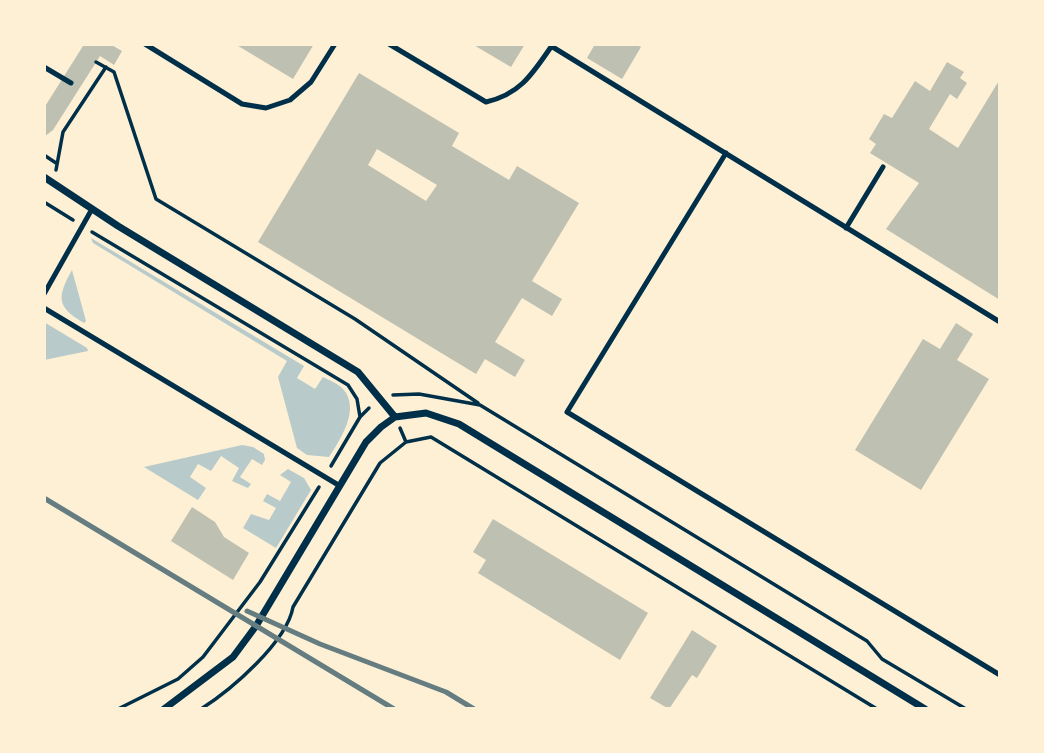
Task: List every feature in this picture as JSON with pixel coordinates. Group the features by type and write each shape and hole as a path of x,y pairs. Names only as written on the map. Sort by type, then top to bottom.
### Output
{"street":[{"path":"44,177 358,372 395,417"},
{"path":"164,709 233,657 256,626 366,442 395,417 426,413 459,424 925,709"}],"lane":[{"path":"145,44 242,103 266,108 290,100 311,82 335,44"},
{"path":"389,44 486,102 508,97 527,79 552,45 1000,322"},
{"path":"44,67 71,83"},
{"path":"726,153 567,412 1000,675"},
{"path":"846,228 883,167"},
{"path":"44,294 92,209"},
{"path":"44,308 340,486"}],"path":[{"path":"96,62 114,72 156,199 355,319 480,405 867,641 882,659 967,709"},
{"path":"52,207 64,132 106,67"},
{"path":"44,155 57,163"},
{"path":"44,202 348,385 357,399 360,417"},
{"path":"118,709 178,679 203,657 260,582 360,417 380,397 419,394 480,405"},
{"path":"201,709 278,639 291,619 293,607 380,463 406,442 430,437 877,709"}],"shaded area":[{"path":"91,238 304,366 297,378 315,389 323,377 341,387 348,397 349,415 343,433 329,457 307,455 297,448 278,377 287,361 93,243"},
{"path":"72,270 86,321 84,323 68,312 62,301 64,287"},
{"path":"44,322 87,348 88,351 44,360"},
{"path":"242,445 253,447 264,454 265,460 262,465 252,459 240,477 251,484 248,488 232,481 239,468 221,456 211,471 198,464 190,477 206,488 198,500 144,467"},
{"path":"288,469 304,478 311,490 276,548 243,528 251,514 269,520 276,508 263,501 267,494 280,501 291,482 280,475"}],"building":[{"path":"79,44 110,44 122,51 114,65 100,56 53,130 44,137 44,108 83,46"},
{"path":"235,44 314,44 293,79"},
{"path":"472,44 525,44 511,67"},
{"path":"595,44 635,44 641,47 622,79 587,58"},
{"path":"947,62 964,72 960,78 967,83 957,99 950,94 929,129 958,148 1000,79 1000,300 886,229 919,183 870,153 876,144 869,139 884,114 892,118 915,81 930,91"},
{"path":"359,73 459,133 452,146 509,180 517,166 579,203 532,281 562,299 552,316 522,298 495,342 525,360 515,377 485,359 476,374 258,242","holes":["377,149 437,185 426,201 368,165"]},
{"path":"956,323 973,334 957,360 989,379 921,490 855,450 923,339 940,349"},
{"path":"192,507 215,522 224,537 249,553 233,580 171,541"},
{"path":"493,519 648,613 620,660 478,573 486,560 473,552"},
{"path":"692,630 717,646 697,678 692,675 669,709 650,698"}],"railway":[{"path":"44,498 394,709"},
{"path":"247,611 320,644 446,692 474,709"}]}
